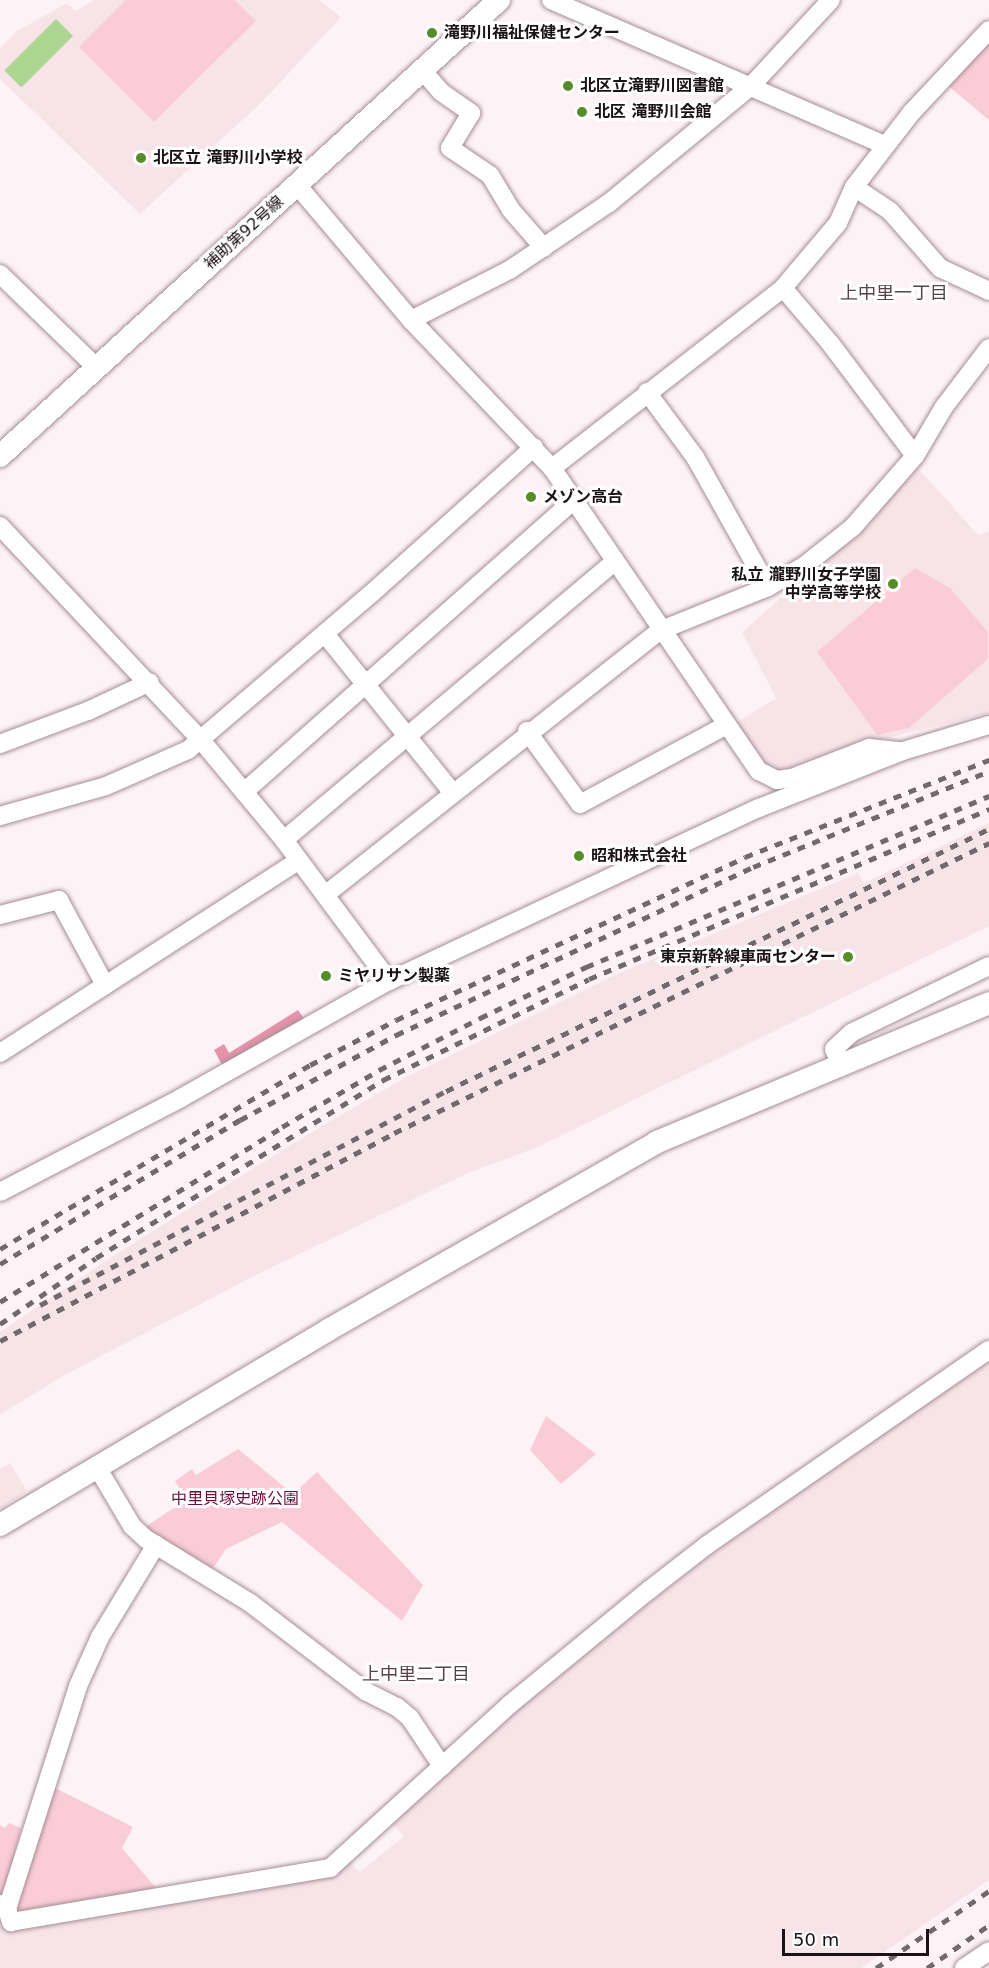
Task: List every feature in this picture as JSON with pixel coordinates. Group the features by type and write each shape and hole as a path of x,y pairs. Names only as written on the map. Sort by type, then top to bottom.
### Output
{"street":[{"path":"551,0 885,145"},
{"path":"411,321 544,248 609,203 751,86 831,0"},
{"name":"補助第92号線","path":"0,456 494,3"},
{"path":"552,468 783,288 838,223 854,187 885,145 989,30"},
{"path":"422,70 441,92 471,113 450,148 490,175 511,210 544,248"},
{"path":"297,185 411,321 552,468 659,631 759,771 777,780 792,778 869,748 903,751"},
{"path":"854,187 890,211 940,268 989,291"},
{"path":"0,274 97,368"},
{"path":"783,288 831,343 915,456"},
{"path":"325,895 527,731 659,631 768,587 804,566 853,527 915,456 944,407 989,348"},
{"path":"647,392 698,463 768,587"},
{"path":"0,816 106,786 188,750 325,634 534,447"},
{"path":"244,792 574,499"},
{"path":"0,526 150,682 201,740 284,840 389,981"},
{"path":"284,840 614,562"},
{"path":"325,634 452,792"},
{"path":"0,744 88,711 150,682"},
{"path":"1,1190 181,1098 389,981 759,808 903,751 989,725"},
{"path":"527,731 580,804 726,726"},
{"path":"0,1053 298,861"},
{"path":"0,915 60,900 105,985"},
{"path":"840,1064 834,1049 851,1033 989,966"},
{"path":"0,1525 579,1184 657,1142 989,1004"},
{"path":"156,1545 100,1637 78,1686 3,1907 11,1922 330,1868 518,1698 706,1545 989,1350"},
{"path":"97,1467 132,1526 156,1545 249,1602 364,1691 397,1707 410,1718 442,1766"},
{"path":"964,1968 989,1951"}],"shaded area":[{"name":"北区立 滝野川小学校","path":"94,0 319,0 341,17 261,103 140,214 0,79 0,48 17,31 67,3 76,11"},
{"path":"56,19 73,36 21,88 4,71"},
{"name":"私立 瀧野川女子学園 中学高等学校","path":"918,468 978,535 989,531 989,713 875,741 789,772 773,771 758,761 734,724 776,698 742,632 857,531"},
{"name":"東京新幹線車両センター","path":"989,823 989,926 538,1147 468,1173 258,1274 61,1377 0,1415 0,1332 116,1254 312,1132 406,1077 617,974 858,873 864,883"},
{"path":"298,1010 305,1020 230,1067 221,1063 214,1050 224,1044 229,1053"},
{"path":"989,1359 989,1880 861,1968 0,1968 0,1921 14,1931 211,1895 348,1860 360,1872 404,1836 390,1822 517,1708 713,1553"},
{"path":"10,1463 27,1491 0,1509 0,1469"}],"green space":[{"path":"126,0 235,0 256,21 154,122 79,47"},
{"path":"989,36 989,120 946,84"},
{"path":"915,568 950,588 988,632 988,659 909,728 877,735 817,652"},
{"path":"546,1416 596,1454 561,1484 530,1450"},
{"name":"中里貝塚史跡公園","path":"238,1449 293,1494 317,1472 423,1585 402,1621 282,1522 226,1549 212,1570 142,1529 186,1500 175,1481 192,1469 196,1475"},
{"path":"51,1786 133,1827 122,1848 156,1888 21,1915 17,1906"},
{"path":"9,1823 21,1828 5,1893 0,1894 0,1825 5,1828"}],"railway":[{"path":"0,1249 310,1065 396,1020 745,857 989,760"},
{"path":"0,1264 240,1120 396,1035 753,867 989,771"},
{"path":"0,1302 282,1127 379,1070 480,1018 586,967 989,796"},
{"path":"0,1324 96,1258 383,1080 589,979 989,809"},
{"path":"40,1305 446,1091 989,829"},
{"path":"0,1341 394,1133 989,843"},
{"path":"876,1968 989,1891"},
{"path":"927,1968 989,1925"}],"place":[{"name":"滝野川福祉保健センター","path":"432,33"},
{"name":"北区立滝野川図書館","path":"568,86"},
{"name":"北区 滝野川会館","path":"582,112"},
{"name":"北区立 滝野川小学校","path":"141,158"},
{"name":"メゾン高台","path":"531,497"},
{"name":"私立 瀧野川女子学園 中学高等学校","path":"893,584"},
{"name":"昭和株式会社","path":"579,856"},
{"name":"東京新幹線車両センター","path":"848,957"},
{"name":"ミヤリサン製薬","path":"326,976"}],"district":[{"name":"上中里一丁目","path":"894,293"},
{"name":"上中里二丁目","path":"416,1674"}]}
